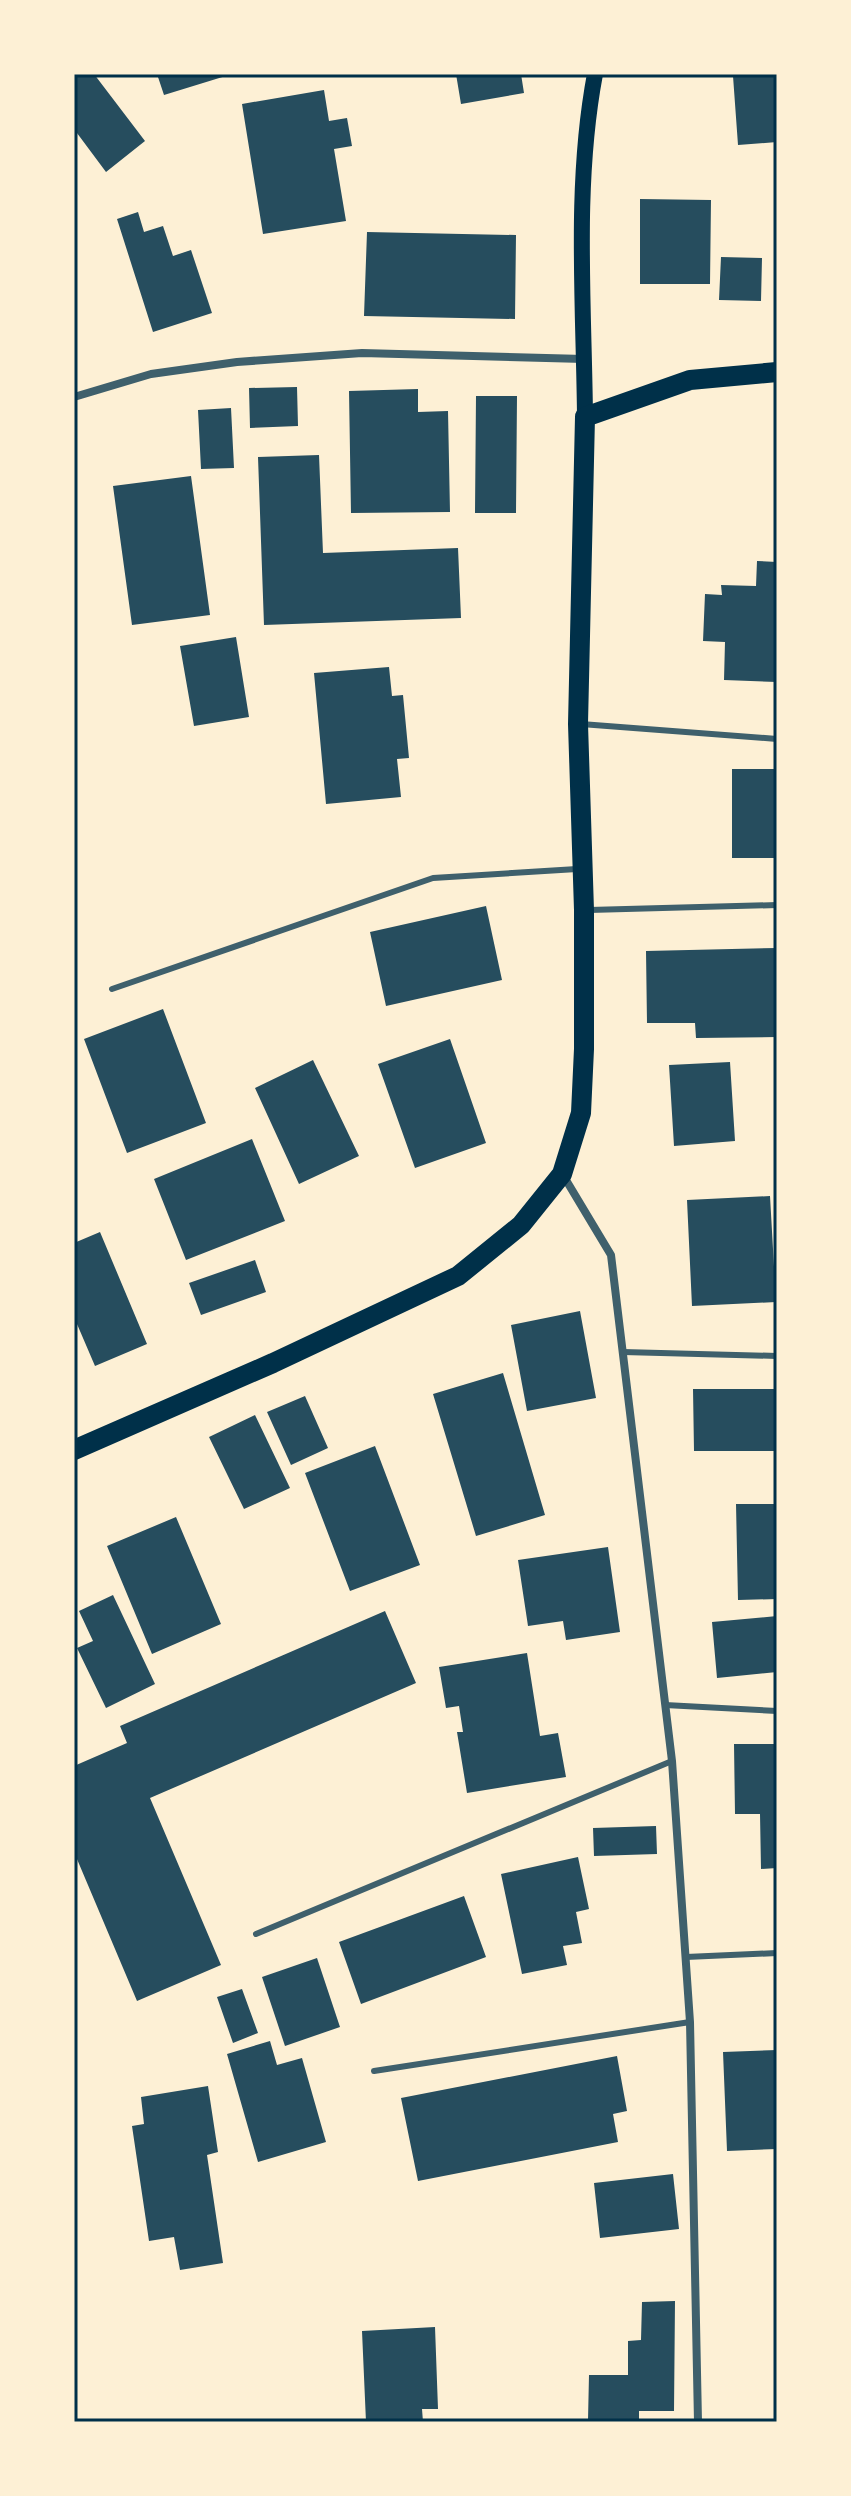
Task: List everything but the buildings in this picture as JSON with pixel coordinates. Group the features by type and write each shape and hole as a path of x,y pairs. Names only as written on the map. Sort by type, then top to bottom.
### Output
{"main road":[{"path":"74,1450 273,1363 458,1276 521,1225 562,1174 581,1113 584,1049 584,910 578,724 585,417 582,221 590,103 595,74"},
{"path":"585,417 690,380 777,372"}],"street":[{"path":"74,397 151,374 237,362 362,353 584,359"},
{"path":"562,1174 611,1255 672,1761 690,2022 698,2422"}],"lane":[{"path":"578,724 777,739"},
{"path":"112,989 433,878 583,869"},
{"path":"584,910 777,905"},
{"path":"623,1352 777,1356"},
{"path":"665,1705 777,1711"},
{"path":"256,1934 672,1761"},
{"path":"686,1957 777,1953"},
{"path":"374,2071 690,2022"}]}
